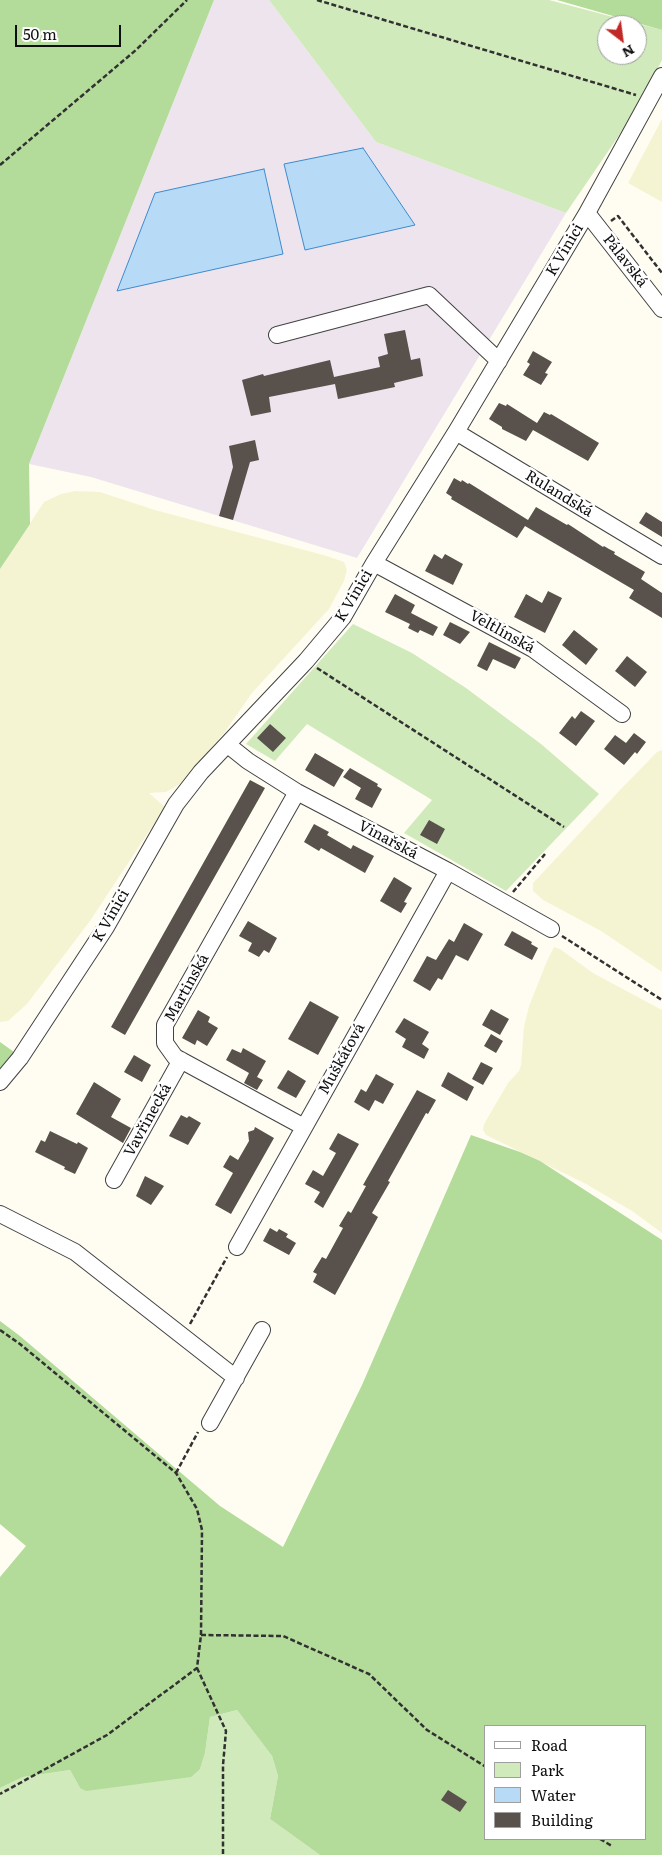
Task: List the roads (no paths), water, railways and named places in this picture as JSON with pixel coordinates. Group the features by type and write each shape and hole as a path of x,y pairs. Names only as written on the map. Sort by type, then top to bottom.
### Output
{"street":[{"name":"K Vinici","path":"0,1082 20,1058 106,927 176,804 201,772 306,661 343,617 587,213 662,76"},
{"name":"Pálavská","path":"587,213 662,309"},
{"path":"277,334 430,295 499,361"},
{"name":"Rulandská","path":"456,432 662,556"},
{"name":"Veltlínská","path":"374,563 533,649 622,714"},
{"name":"Vinařská","path":"228,745 248,761 297,792 448,871 550,929"},
{"name":"Martinská","path":"297,792 165,1024 165,1043 175,1057 304,1127"},
{"name":"Muškátová","path":"233,1250 448,871"},
{"name":"Vavřinecká","path":"114,1180 181,1060"},
{"path":"0,1214 75,1252 236,1378"},
{"path":"210,1423 262,1330"}],"water":[{"path":"363,148 415,225 305,250 284,164"},
{"path":"264,169 283,254 117,291 155,193"}]}
